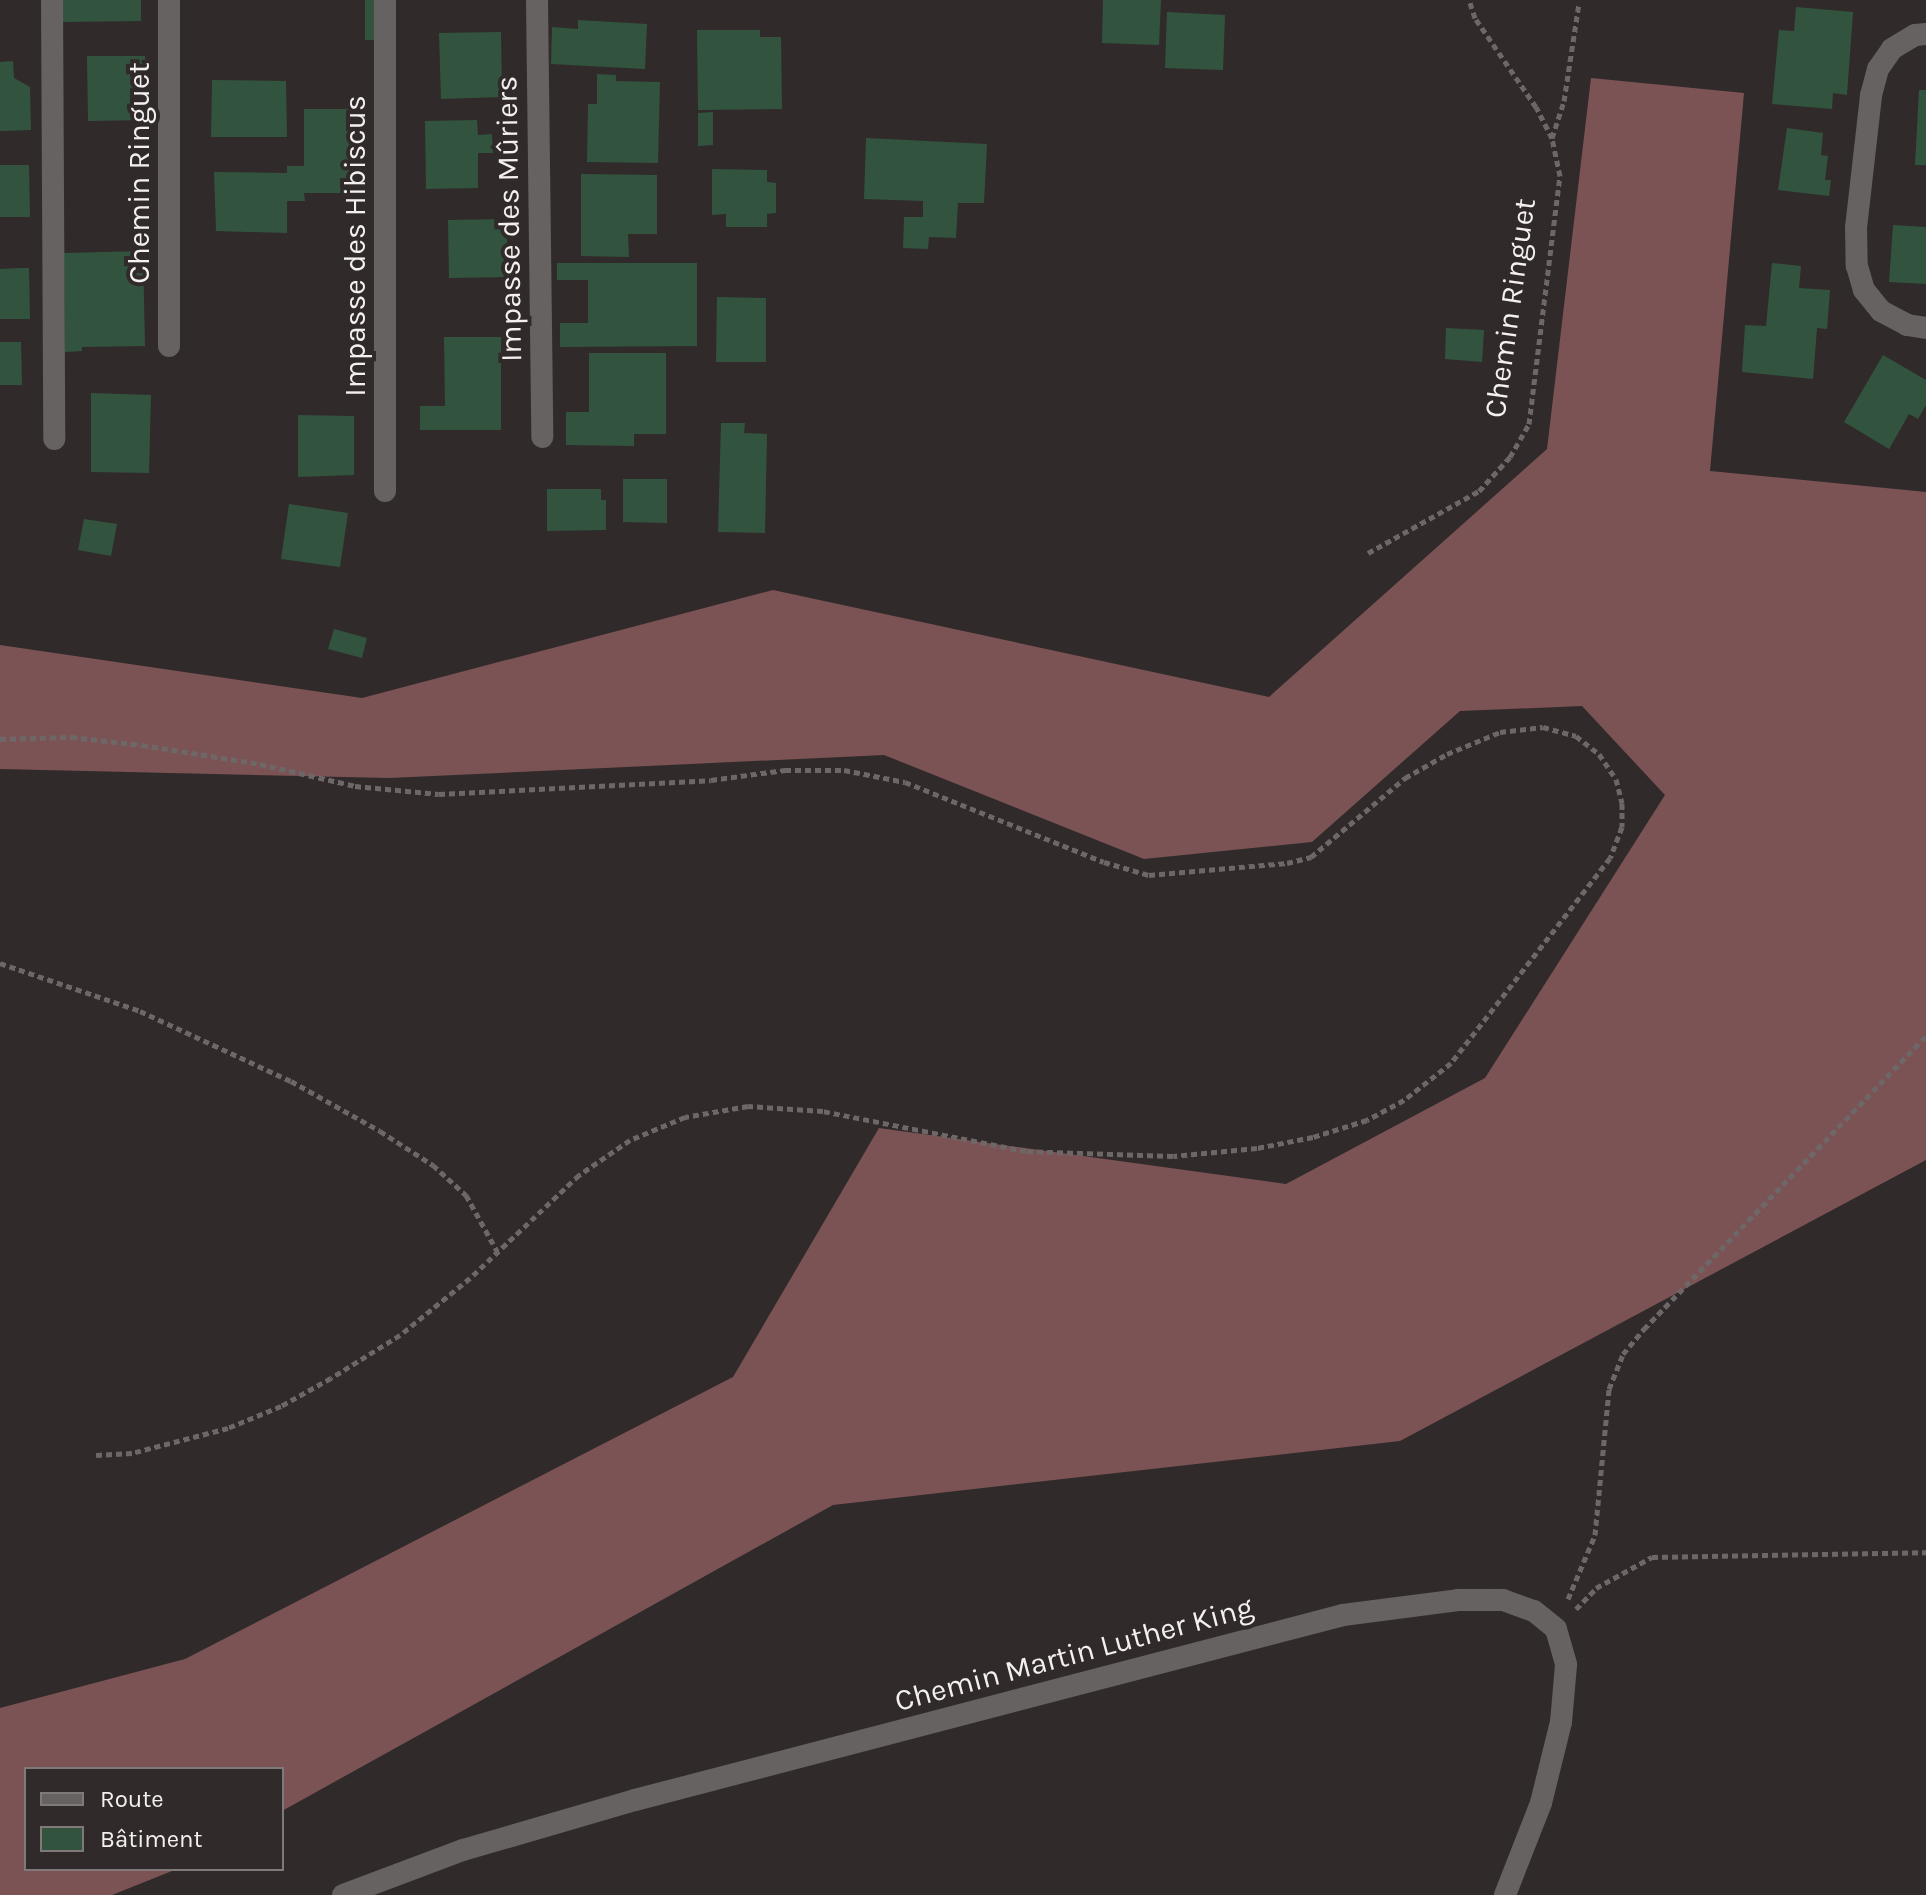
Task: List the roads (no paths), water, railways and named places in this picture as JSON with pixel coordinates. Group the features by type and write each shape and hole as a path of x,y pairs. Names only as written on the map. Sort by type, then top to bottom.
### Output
{"street":[{"path":"52,0 54,439"},
{"name":"Chemin Ringuet","path":"169,0 169,346"},
{"name":"Impasse des Hibiscus","path":"385,0 385,491"},
{"name":"Impasse des Mûriers","path":"537,0 542,437"},
{"path":"1926,34 1915,35 1892,49 1878,69 1871,96 1856,227 1857,266 1864,290 1881,311 1907,325 1926,328"},
{"name":"Chemin Martin Luther King","path":"343,1895 463,1850 635,1800 1343,1615 1458,1600 1503,1600 1534,1611 1556,1629 1566,1665 1561,1722 1541,1803 1505,1895"}]}
